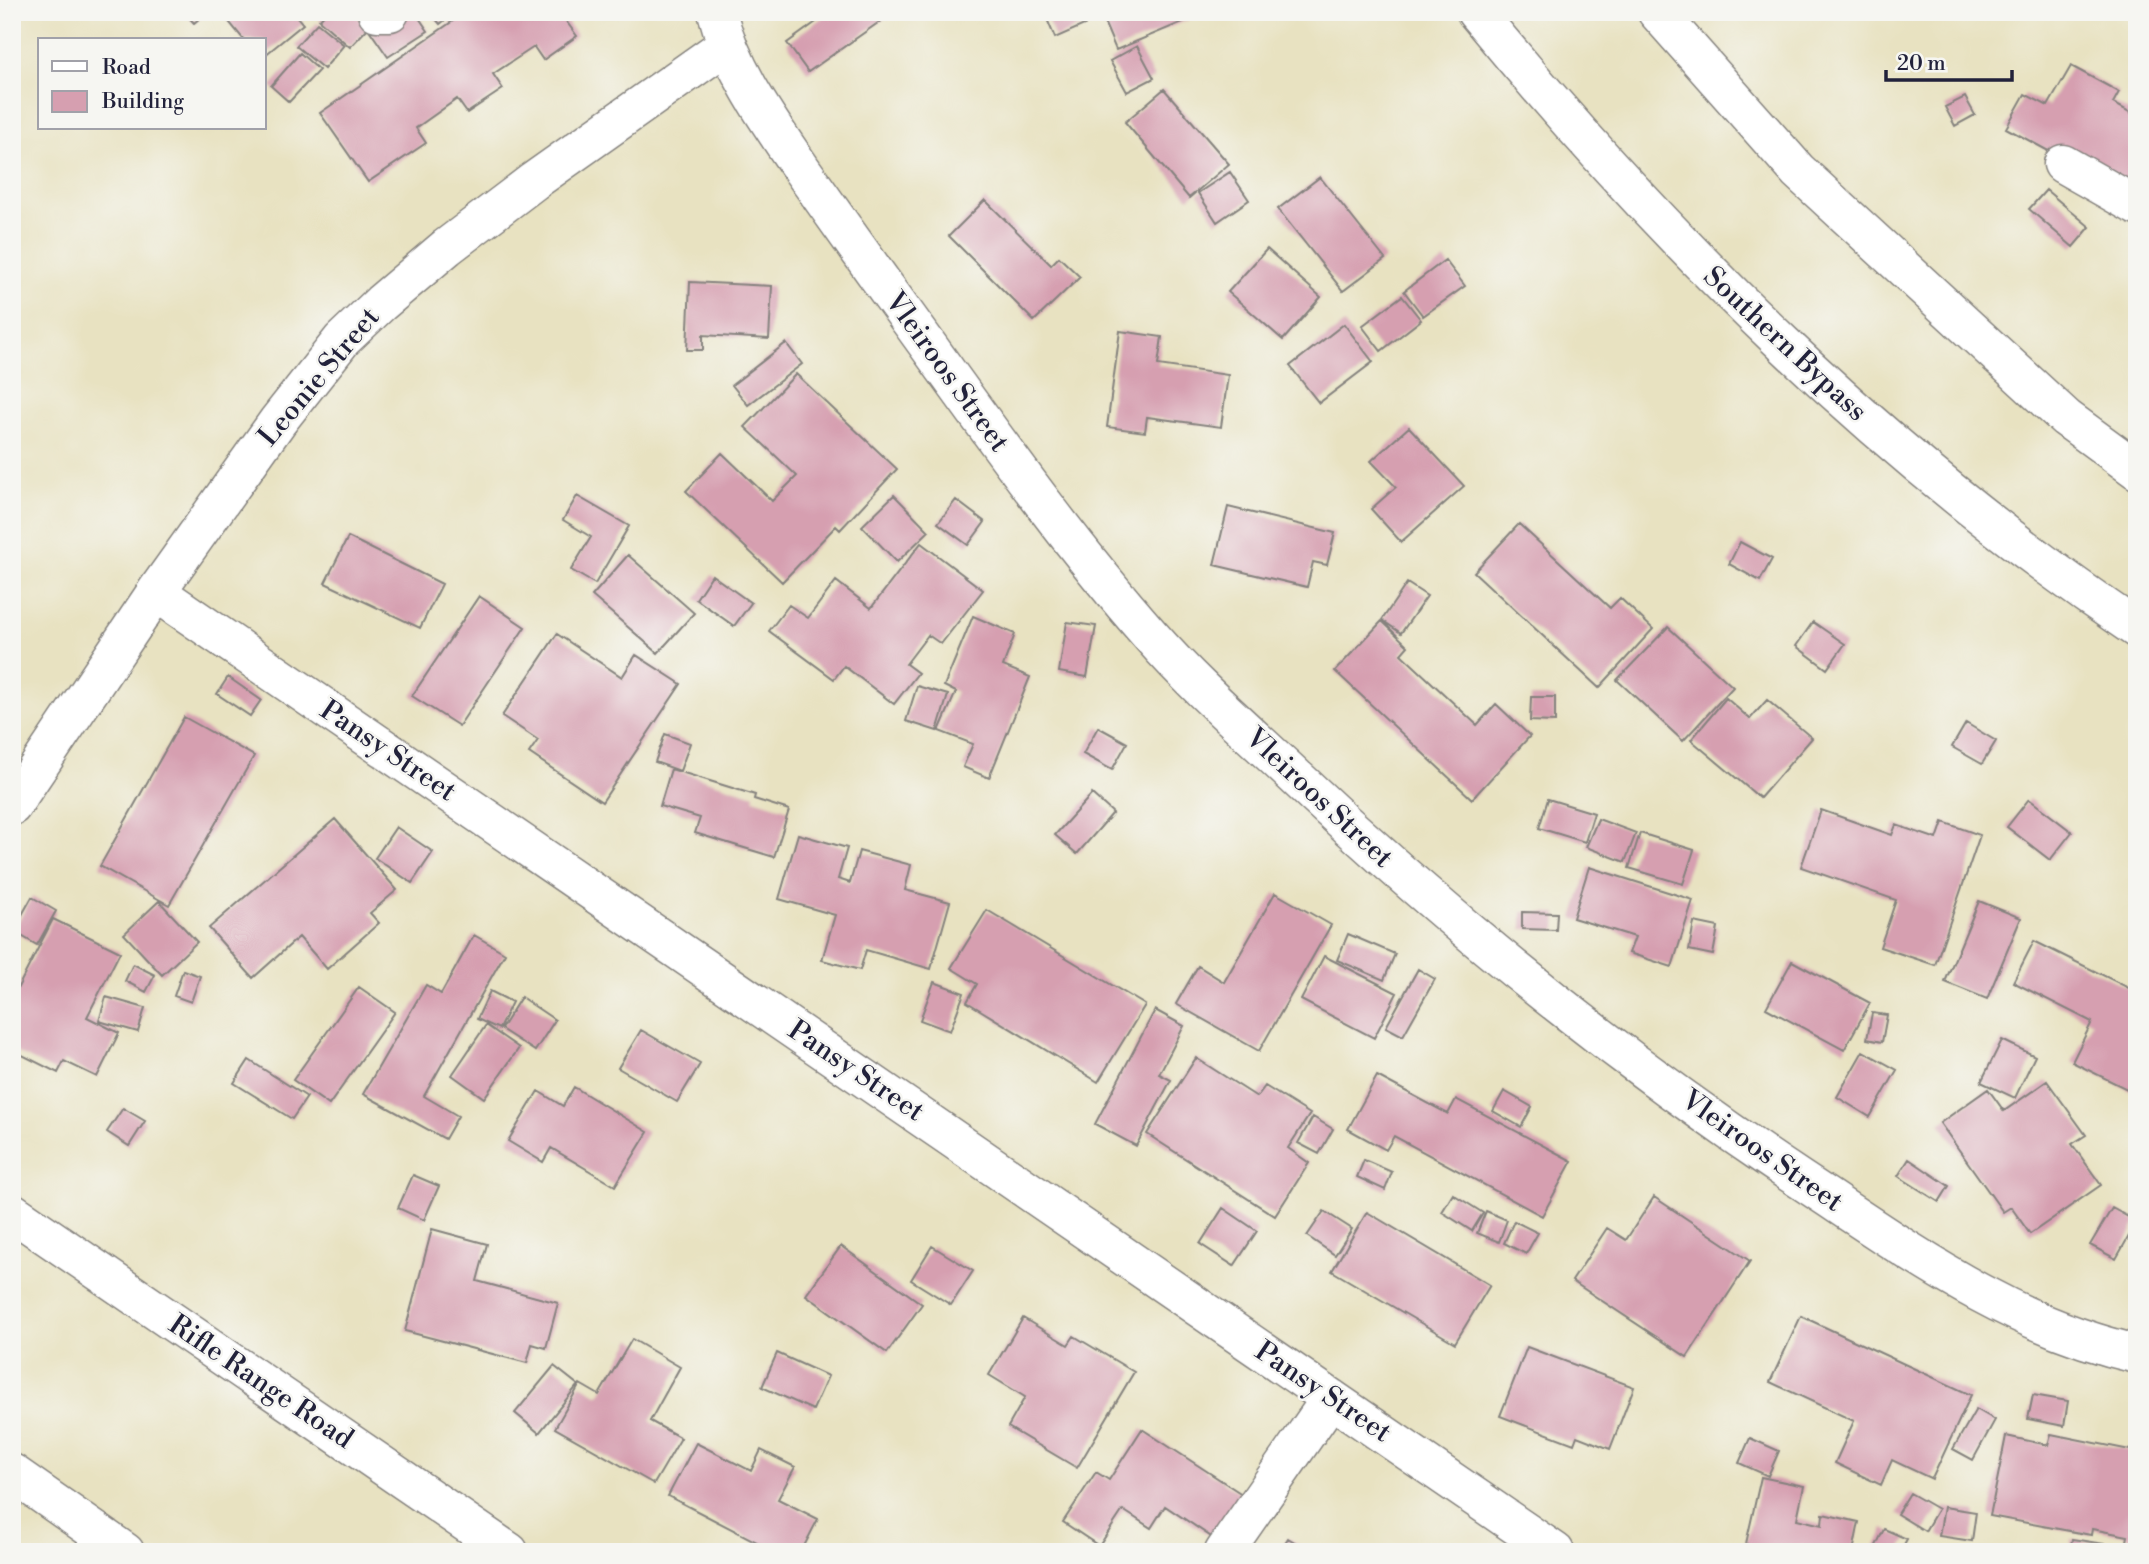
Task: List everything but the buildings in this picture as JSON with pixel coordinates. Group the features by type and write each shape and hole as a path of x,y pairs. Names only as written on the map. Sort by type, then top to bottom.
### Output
{"main road":[{"path":"377,12 390,12"},
{"name":"Southern Bypass","path":"1476,12 1563,118 1632,194 1768,332 1918,466 2068,583 2137,629"},
{"path":"1657,12 1798,171 2066,418 2137,470"},
{"name":"Leonie Street","path":"12,806 156,592 278,421 342,340 381,303 721,29"},
{"name":"Vleiroos Street","path":"721,29 772,125 843,229 1071,542 1153,639 1339,819 1455,923 1544,995 1756,1150 1939,1269 2028,1320 2073,1338 2137,1354"},
{"path":"2063,164 2137,206"},
{"name":"Pansy Street","path":"156,592 1555,1552"},
{"name":"Rifle Range Road","path":"12,1212 509,1552"},
{"path":"1224,1552 1342,1405"},
{"path":"1257,1552 1342,1405"},
{"path":"12,1473 125,1552"}]}
